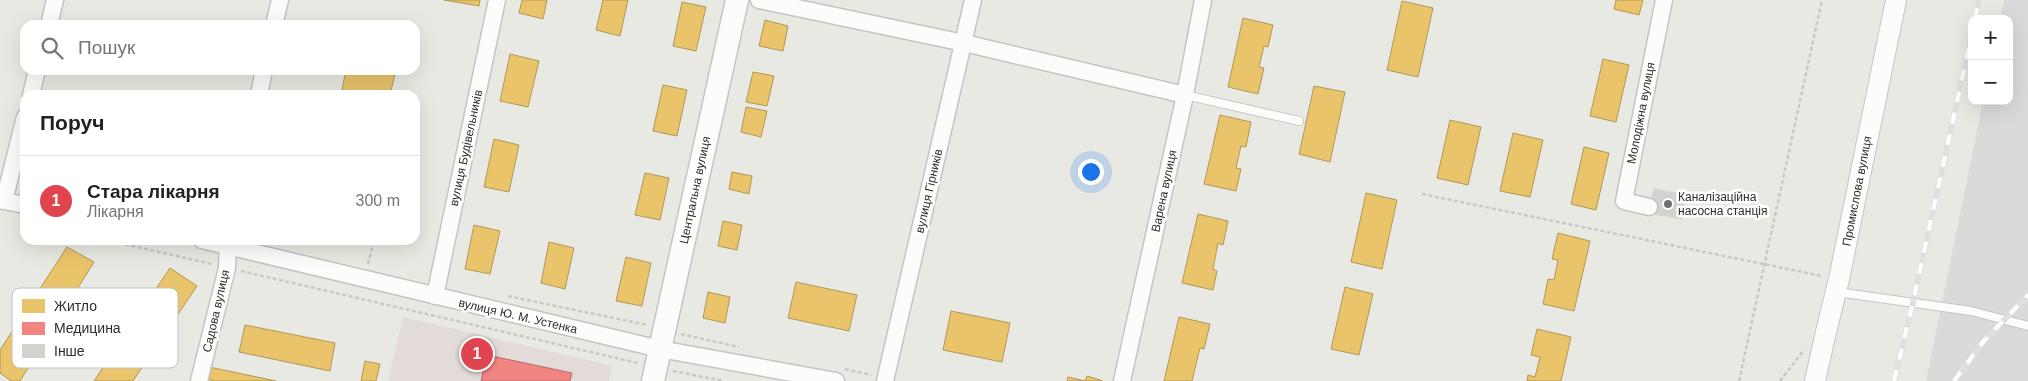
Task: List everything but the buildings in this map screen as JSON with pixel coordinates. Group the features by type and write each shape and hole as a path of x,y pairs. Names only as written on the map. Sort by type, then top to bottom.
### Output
{"main road":[{"name":"Центральна вулиця","path":"658,357 737,0"}],"street":[{"path":"50,20 55,0"},
{"path":"275,20 280,0"},
{"name":"вулиця Будівельників","path":"435,296 497,0"},
{"path":"759,0 964,43 1185,94"},
{"name":"вулиця Гірників","path":"885,380 973,0"},
{"name":"Варена вулиця","path":"1122,381 1185,94 1203,0"},
{"name":"Молодіжна вулиця","path":"1649,207 1624,201 1664,0"},
{"name":"Промислова вулиця","path":"1816,381 1824,336 1838,286 1896,0"},
{"path":"32,90 36,75"},
{"path":"260,90 263,75"},
{"path":"20,135 2,200 20,204"},
{"name":"Садова вулиця","path":"199,381 227,268 227,245"},
{"name":"вулиця Ю. М. Устенка","path":"239,245 658,357 837,374"}],"lane":[{"path":"1185,94 1299,121"},
{"path":"1838,286 1971,311 2028,326"}],"path":[{"path":"1739,381 1822,0"},
{"path":"1422,194 1765,265 1838,286"},
{"path":"128,245 227,268 658,357 741,347"},
{"path":"368,266 373,245"},
{"path":"506,295 658,357 724,381"},
{"path":"1780,381 1806,348"},
{"path":"837,374 885,380"}],"shaded area":[{"path":"2004,0 2028,0 2028,381 1926,381 1982,105 2013,105 2013,15 2001,15"},
{"path":"403,317 612,366 609,381 388,381"}],"railway":[{"path":"1976,15 1979,0"},
{"path":"1894,381 1968,51"},
{"path":"1954,381 1983,342 2028,295"}],"place":[{"name":"Каналізаційна насосна станція","path":"1668,204"},
{"name":"Стара лікарня","path":"477,354"}]}
